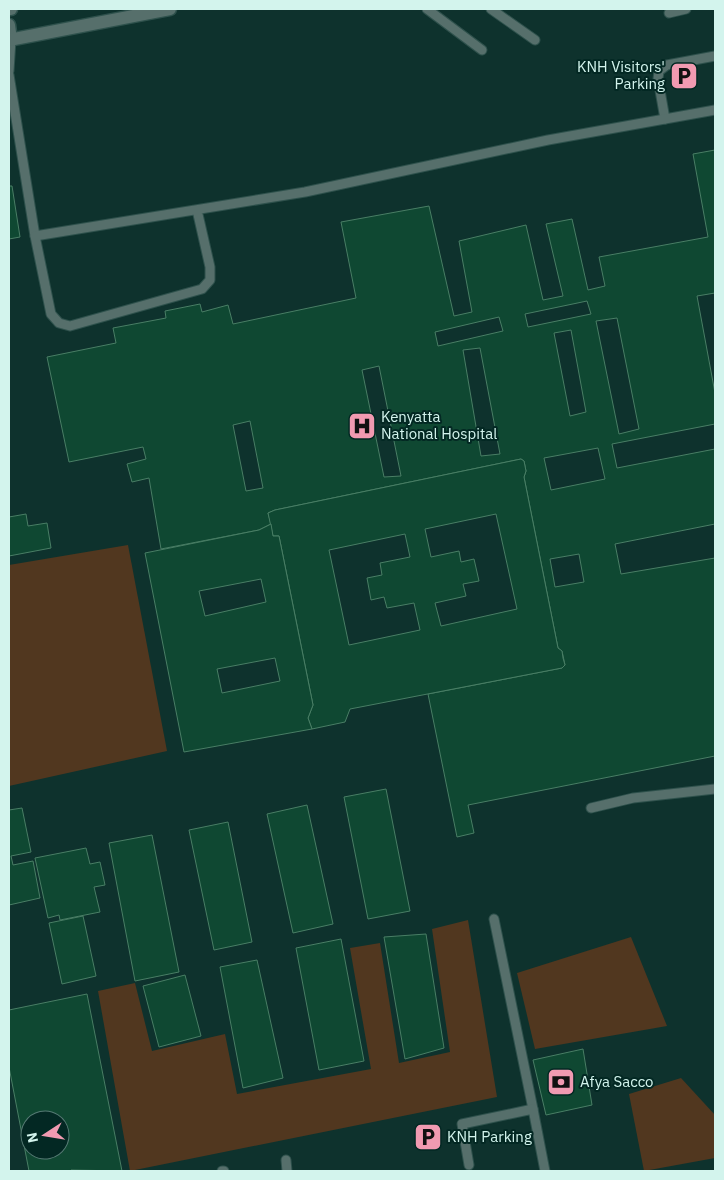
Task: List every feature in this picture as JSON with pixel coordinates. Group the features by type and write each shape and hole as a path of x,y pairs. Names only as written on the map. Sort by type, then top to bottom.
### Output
{"street":[{"path":"9,26 10,40 170,9"}],"lane":[{"path":"426,9 482,50"},
{"path":"492,9 534,40"},
{"path":"669,13 686,9"},
{"path":"9,71 10,40"},
{"path":"665,119 658,79 659,71 667,66 715,56"},
{"path":"9,75 34,236 51,314 59,323 70,326 202,289 210,280 210,268 197,210"},
{"path":"34,236 305,192 548,140 715,110"},
{"path":"591,808 633,798 715,789"},
{"path":"494,919 545,1171"},
{"path":"469,1165 462,1124 533,1109"},
{"path":"286,1160 287,1171"}],"shaded area":[{"path":"128,545 167,751 9,786 9,565"},
{"path":"468,920 497,1097 130,1171 98,991 135,983 152,1051 225,1034 237,1094 371,1069 350,948 380,943 399,1063 450,1052 432,929"},
{"path":"631,937 667,1026 535,1049 517,973"},
{"path":"681,1078 715,1115 715,1158 644,1171 629,1094"}],"building":[{"path":"715,150 715,293 697,296 715,393 715,424 612,444 617,468 715,449 715,524 615,544 621,574 715,558 715,756 468,805 474,833 457,837 428,694 562,668 565,665 562,651 558,648 524,477 526,471 524,461 521,459 275,510 268,513 271,524 259,530 161,549 149,478 132,482 127,464 146,459 143,447 69,462 47,357 116,343 113,328 166,318 165,311 200,304 202,312 228,305 233,324 356,298 341,222 429,206 454,316 472,312 459,241 526,225 543,300 563,296 546,224 572,219 588,290 605,286 599,257 708,237 693,154","holes":["587,301 591,314 528,327 525,314","499,317 503,331 438,346 435,332","617,318 639,429 619,434 596,321","571,330 586,412 570,416 554,333","480,348 500,454 481,456 463,350","379,366 401,476 384,477 362,370","250,421 263,488 246,491 233,425","598,448 605,479 551,490 544,458","579,554 584,582 555,587 550,559"]},
{"path":"9,186 12,186 20,237 9,239"},
{"path":"521,459 524,461 526,471 524,477 558,648 562,651 565,665 562,668 350,709 345,722 312,729 308,718 313,705 279,536 273,536 268,513","holes":["496,514 517,609 441,626 435,603 466,596 463,584 479,581 474,559 461,562 459,551 431,557 425,529","405,534 410,557 380,563 382,575 367,578 371,600 384,597 387,608 414,603 420,630 349,645 329,550"]},
{"path":"26,514 28,526 47,523 51,548 9,556 9,517"},
{"path":"271,524 273,536 279,536 313,705 308,718 312,729 184,752 145,553 259,530","holes":["261,579 266,602 205,616 199,591","275,658 280,681 222,693 217,669"]},
{"path":"386,789 410,911 368,919 344,797"},
{"path":"307,805 333,924 293,933 267,814"},
{"path":"22,808 31,852 11,856 13,865 33,861 40,898 9,905 9,810"},
{"path":"228,822 252,942 214,950 189,830"},
{"path":"152,835 179,972 135,981 109,843"},
{"path":"86,848 90,864 100,862 105,885 94,887 100,912 60,920 59,915 48,918 35,858"},
{"path":"83,916 96,976 62,984 49,923"},
{"path":"426,934 444,1048 405,1059 384,937"},
{"path":"341,939 364,1061 319,1070 296,948"},
{"path":"257,960 283,1078 243,1088 220,967"},
{"path":"185,975 201,1036 159,1047 143,986"},
{"path":"87,994 122,1171 29,1171 27,1160 70,1160 70,1110 20,1110 20,1124 9,1067 9,1010"},
{"path":"583,1049 592,1105 546,1115 533,1060"}],"place":[{"name":"KNH Visitors' Parking","path":"684,76"},
{"name":"Kenyatta National Hospital","path":"362,426"},
{"name":"Afya Sacco","path":"561,1082"},
{"name":"KNH Parking","path":"428,1137"}]}
